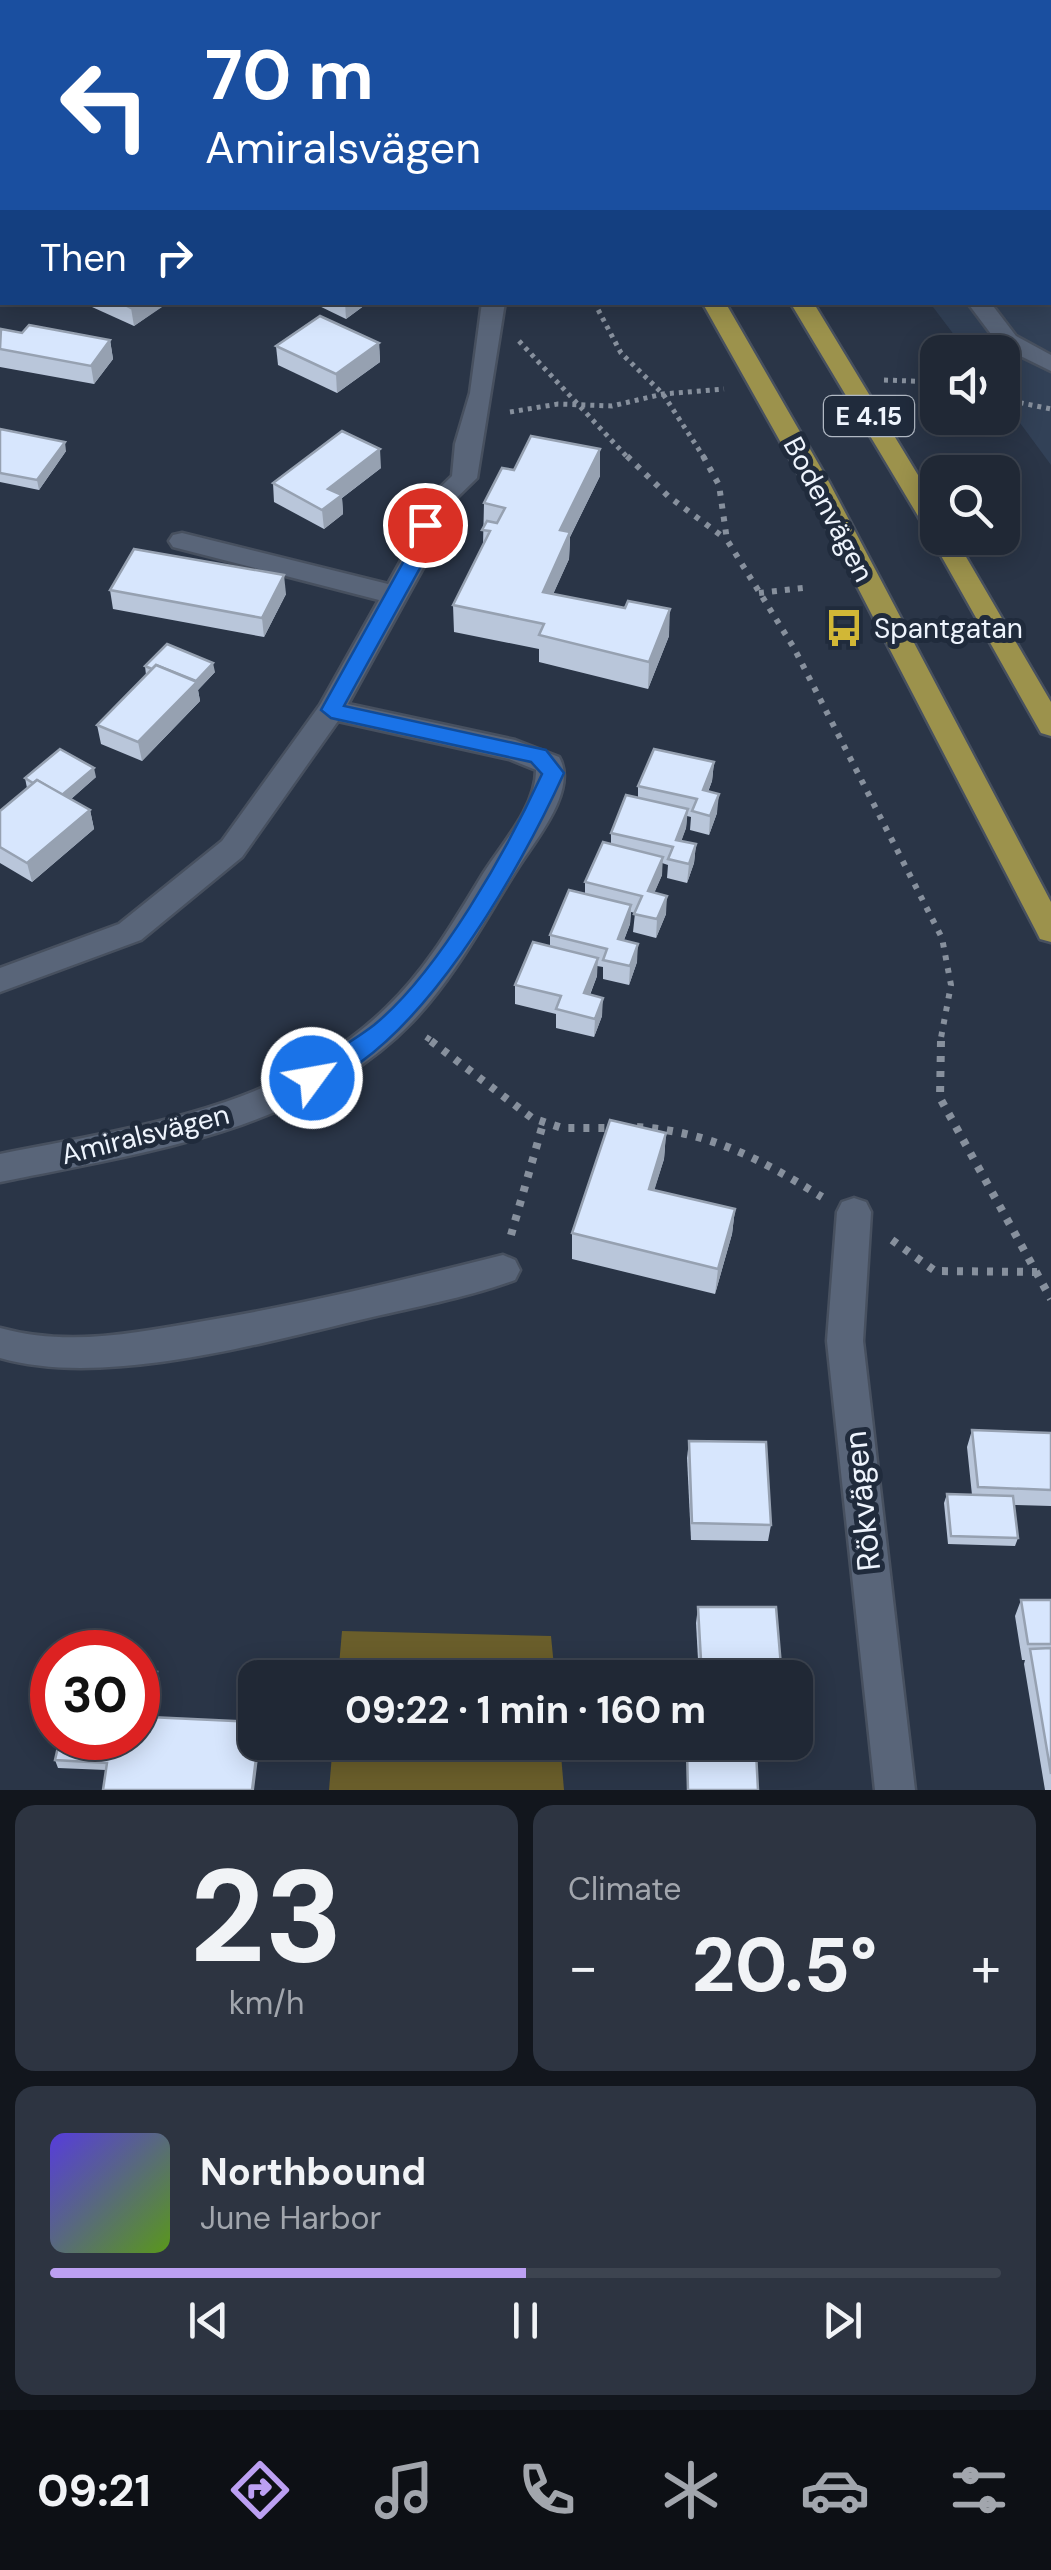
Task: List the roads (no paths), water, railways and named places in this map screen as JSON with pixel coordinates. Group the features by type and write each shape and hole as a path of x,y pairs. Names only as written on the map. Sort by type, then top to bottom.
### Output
{"main road":[{"name":"Bodenvägen","path":"716,305 816,482 1051,930"},
{"name":"E 4.15","path":"803,305 920,500"},
{"path":"952,555 1051,726"}],"street":[{"path":"0,980 15,978 130,932 232,849 331,710 426,539 429,511 464,478 467,444 482,393 494,305"},
{"path":"980,305 1008,341 1051,364"},
{"path":"182,541 395,595"},
{"name":"Amiralsvägen","path":"0,1168 227,1116 312,1078 396,1018 452,949 533,817 553,773 538,756 331,710"},
{"name":"Rökvägen","path":"854,1212 845,1340 895,1790"},
{"path":"0,1343 64,1355 115,1351 301,1321 503,1270"}],"place":[{"name":"Spantgatan","path":"844,628"}]}
